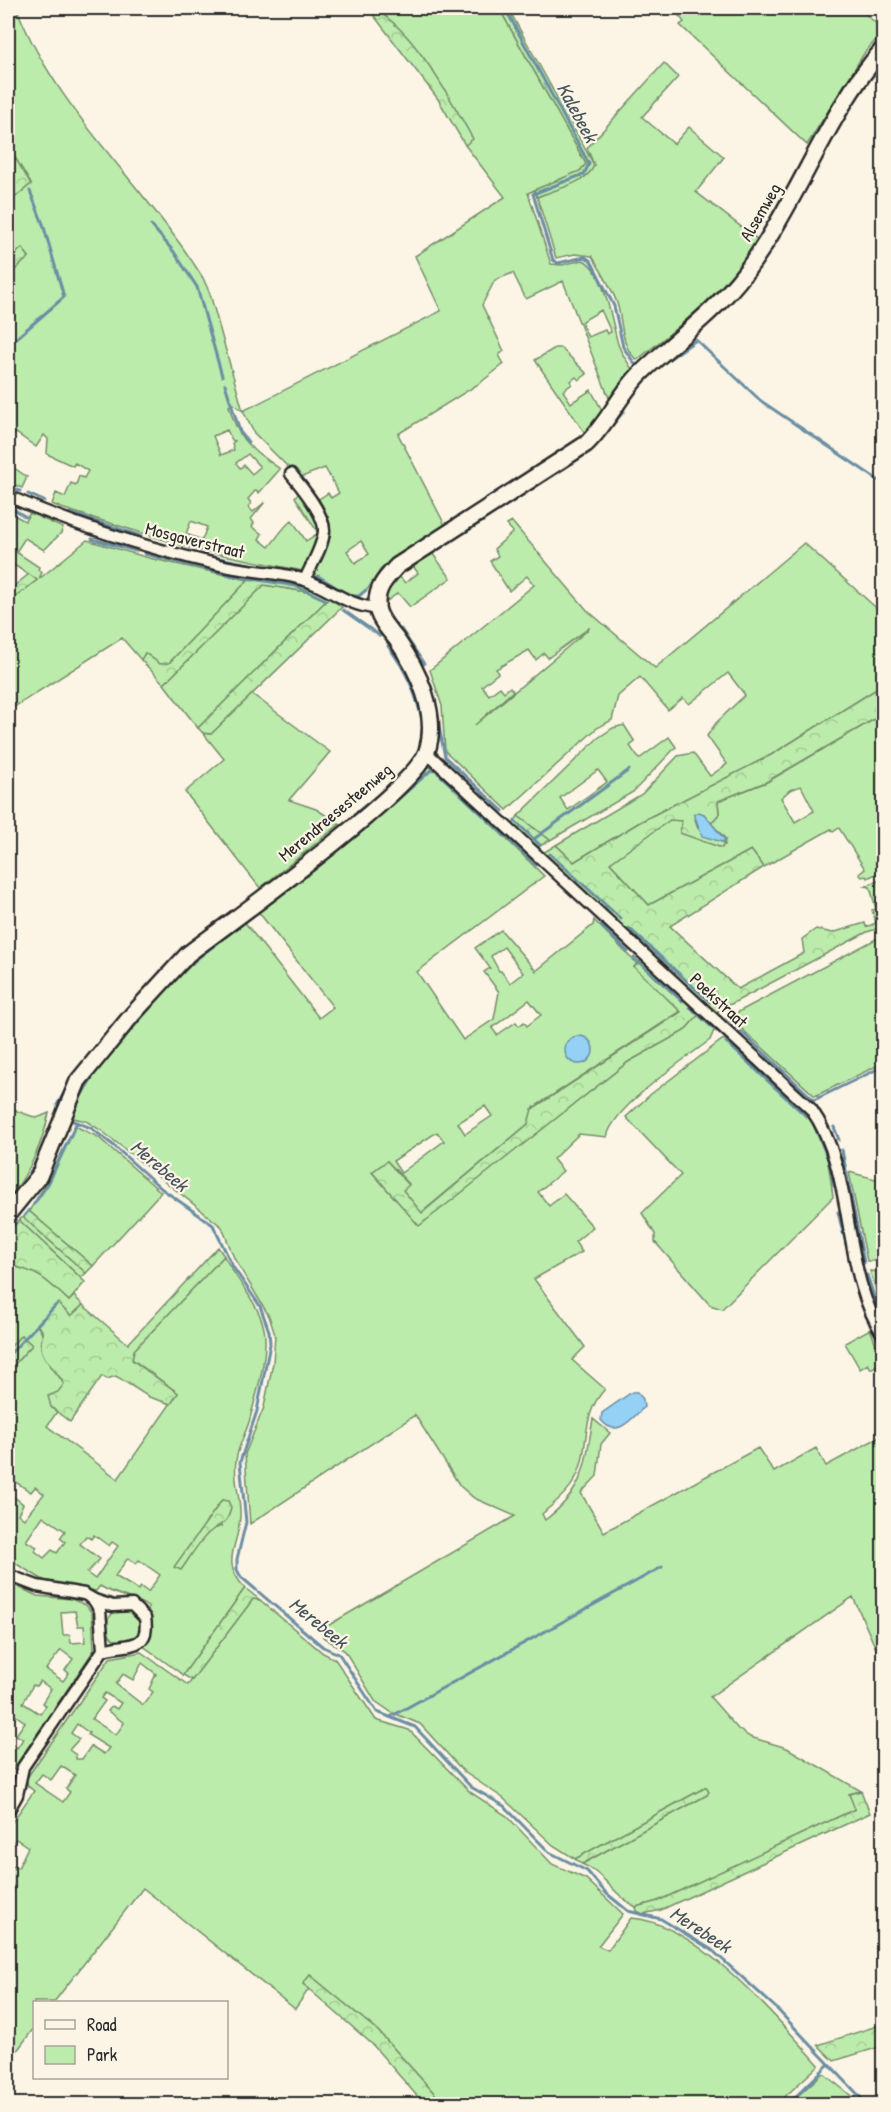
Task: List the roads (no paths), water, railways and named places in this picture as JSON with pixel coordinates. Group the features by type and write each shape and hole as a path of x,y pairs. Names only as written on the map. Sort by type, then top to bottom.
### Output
{"main road":[{"name":"Alsemweg","path":"376,608 378,592 384,580 397,566 586,444 604,424 641,372 708,315 754,261 843,104 884,48"},
{"path":"376,608 419,677 429,718 430,738 427,753"},
{"name":"Merendreesesteenweg","path":"8,1214 39,1176 78,1081 169,972 383,802 417,767 427,753"}],"street":[{"path":"291,474 321,517 324,527 321,544 305,580"},
{"name":"Mosgaverstraat","path":"8,496 69,523 173,554 223,566 305,580 345,602 361,607 376,608"},
{"name":"Poekstraat","path":"427,753 812,1109 831,1143 864,1290 884,1336"},
{"path":"8,1575 37,1586 84,1594 113,1606 132,1605 145,1618 144,1637 137,1644 103,1650"},
{"path":"8,1811 17,1795 23,1767 103,1650 100,1610 93,1599"}],"water":[{"path":"699,812 704,814 725,840 722,842 702,836 694,814"},
{"path":"579,1036 589,1040 593,1050 589,1060 579,1064 569,1060 565,1050 569,1040"},
{"path":"632,1392 637,1392 643,1399 644,1407 634,1417 618,1428 612,1428 601,1420 602,1413"}],"waterway":[{"name":"Kalebeek","path":"505,8 589,164 584,174 533,194 553,260 558,263 585,257 591,261 614,306 623,347 637,367"},
{"path":"12,342 64,297 43,224 30,191"},
{"path":"151,225 174,252 197,287 222,376"},
{"name":"Kalebeek","path":"655,369 696,340 761,401 884,484"},
{"path":"225,384 240,432 248,442"},
{"path":"599,441 624,411"},
{"path":"509,504 557,471"},
{"path":"8,486 20,491"},
{"path":"28,494 44,501"},
{"path":"13,509 26,517"},
{"path":"70,513 141,536"},
{"path":"438,548 483,521"},
{"path":"92,539 136,551"},
{"path":"145,554 234,576 296,586 326,600"},
{"path":"203,555 266,567"},
{"path":"318,576 350,596 359,596 366,590"},
{"path":"371,585 378,578"},
{"path":"343,610 380,636"},
{"path":"401,629 424,664"},
{"path":"388,646 411,685 424,728"},
{"path":"431,686 445,757 503,811"},
{"path":"322,862 434,770"},
{"path":"534,839 629,770"},
{"path":"438,773 536,865"},
{"path":"355,814 390,785"},
{"path":"332,834 348,821"},
{"path":"515,821 540,845"},
{"path":"298,862 324,840"},
{"path":"550,854 621,919"},
{"path":"172,982 199,957 281,894"},
{"path":"601,926 628,952"},
{"path":"629,928 710,1002"},
{"path":"634,958 682,1001"},
{"path":"77,1103 96,1071 166,989"},
{"path":"690,1007 716,1031"},
{"path":"727,1018 814,1100 884,1066"},
{"path":"726,1042 807,1117"},
{"path":"57,1105 68,1086"},
{"name":"Merebeek","path":"8,1117 12,1116"},
{"name":"Merebeek","path":"73,1121 91,1128 162,1189 213,1225 233,1267 260,1306 269,1331 270,1344 257,1411 240,1462 246,1522 237,1559 237,1570 241,1577 323,1647 339,1654 377,1712 415,1727 471,1787 504,1806 549,1852 587,1871 606,1893 628,1911 661,1919 712,1950 775,2007 867,2104"},
{"path":"34,1204 48,1184 77,1122"},
{"path":"814,1125 830,1164 834,1186"},
{"path":"834,1127 839,1140"},
{"path":"44,1145 49,1130"},
{"path":"842,1150 864,1263"},
{"path":"25,1182 40,1154"},
{"path":"24,1216 29,1210"},
{"path":"838,1212 851,1265"},
{"path":"8,1231 17,1222"},
{"path":"867,1275 882,1321"},
{"path":"861,1301 864,1308"},
{"path":"8,1356 56,1305"},
{"path":"870,1325 884,1351"},
{"path":"390,1717 662,1567"},
{"path":"788,2104 829,2064"}]}
